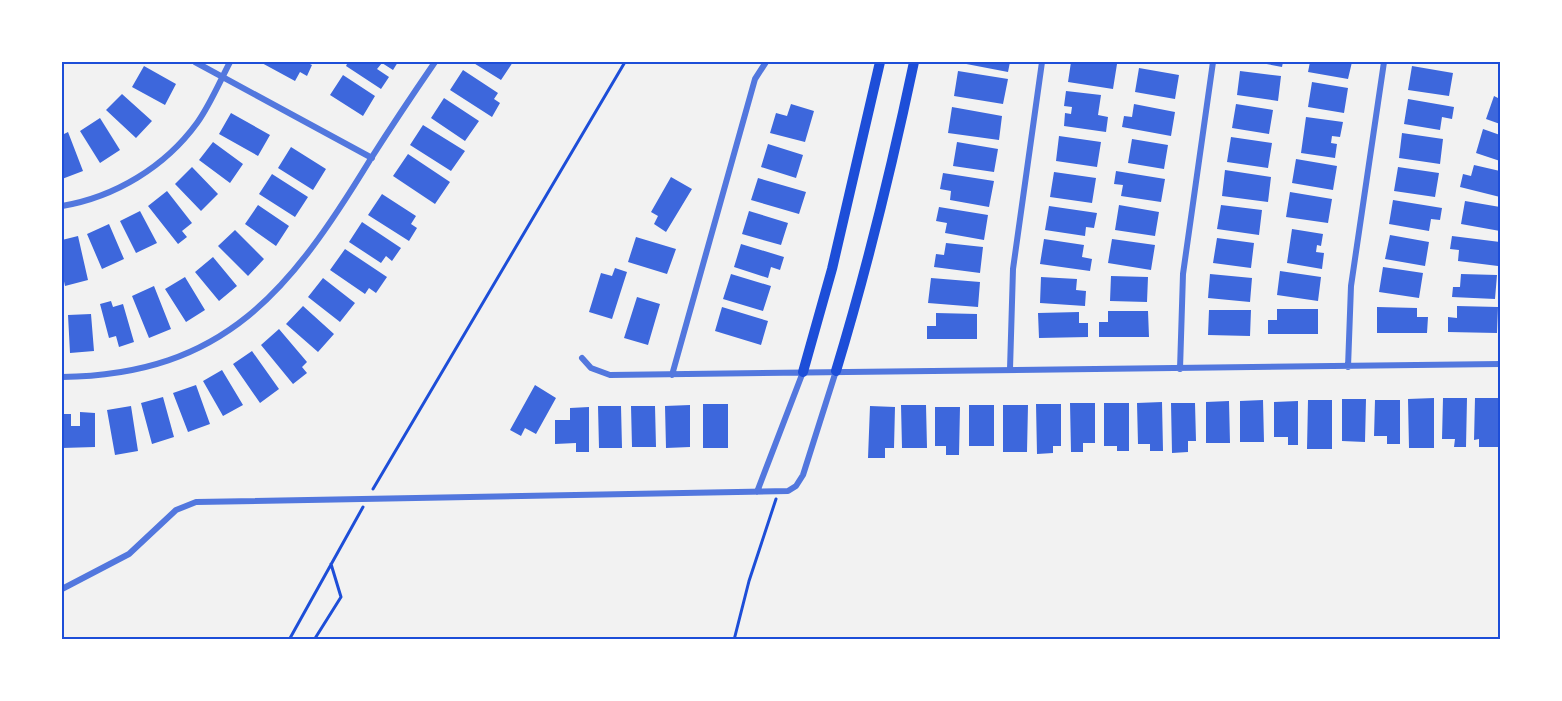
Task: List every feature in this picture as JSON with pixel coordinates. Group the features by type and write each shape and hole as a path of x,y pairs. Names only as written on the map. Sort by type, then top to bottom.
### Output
{"main road":[{"path":"802,372 838,247 880,62"},
{"path":"836,371 864,278 893,162 914,62"}],"street":[{"path":"195,62 372,158"},
{"path":"62,206 118,189 161,160 197,122 230,62"},
{"path":"62,377 102,376 160,364 221,335 272,297 332,224 435,62"},
{"path":"672,375 755,79 766,62"},
{"path":"1010,369 1013,268 1042,62"},
{"path":"1180,369 1183,274 1213,62"},
{"path":"1348,367 1351,286 1384,62"},
{"path":"582,358 591,368 610,375 1500,364"},
{"path":"62,589 129,554 185,504 792,490 803,476 836,371"},
{"path":"757,492 802,372"}],"path":[{"path":"289,639 367,499 625,62"},
{"path":"734,639 748,581 779,492"},
{"path":"314,639 341,597 331,564"}],"building":[{"path":"260,62 306,62 312,65 307,76 300,72 295,81"},
{"path":"348,62 398,62 393,70 382,63 377,69 389,77 381,89 346,66"},
{"path":"472,62 513,62 501,80"},
{"path":"956,62 1010,62 1008,72"},
{"path":"1071,62 1117,64 1113,89 1068,82"},
{"path":"1256,62 1283,62 1282,67"},
{"path":"1310,62 1352,62 1348,79 1308,72"},
{"path":"144,66 176,84 165,105 132,87"},
{"path":"1412,66 1453,73 1449,96 1408,90"},
{"path":"1139,68 1179,75 1175,99 1135,92"},
{"path":"463,70 498,93 494,99 500,103 492,117 450,90"},
{"path":"958,71 1008,79 1003,104 954,96"},
{"path":"1240,71 1281,76 1278,101 1237,95"},
{"path":"343,75 375,96 363,116 330,95"},
{"path":"1312,82 1348,88 1344,113 1308,107"},
{"path":"1066,91 1101,95 1098,115 1108,117 1106,132 1064,126 1065,113 1071,114 1072,107 1064,106"},
{"path":"122,94 152,121 136,138 106,110"},
{"path":"1494,96 1500,99 1500,124 1486,119"},
{"path":"444,98 479,121 465,141 431,118"},
{"path":"1408,99 1454,107 1452,119 1442,117 1440,130 1404,124"},
{"path":"791,104 814,111 805,142 770,133 776,113 787,116"},
{"path":"1134,104 1175,112 1171,136 1122,127 1124,116 1132,117"},
{"path":"1236,104 1273,110 1269,134 1232,128"},
{"path":"952,107 1002,116 999,140 948,133"},
{"path":"231,113 270,135 258,156 219,134"},
{"path":"1306,117 1343,122 1340,137 1332,136 1331,143 1337,144 1335,158 1301,153"},
{"path":"100,118 120,150 100,163 80,131"},
{"path":"423,125 465,151 451,171 410,145"},
{"path":"1483,129 1500,135 1500,161 1476,153"},
{"path":"68,132 83,171 62,179 62,135"},
{"path":"1402,133 1443,139 1440,164 1399,158"},
{"path":"1059,136 1101,142 1097,167 1056,161"},
{"path":"1231,137 1272,143 1268,168 1227,162"},
{"path":"1132,139 1168,145 1164,169 1128,163"},
{"path":"213,142 243,164 230,183 199,160"},
{"path":"957,142 998,149 994,172 953,166"},
{"path":"768,144 803,155 796,178 761,167"},
{"path":"291,147 326,169 313,190 278,168"},
{"path":"408,154 450,182 435,204 393,176"},
{"path":"1296,159 1337,166 1333,190 1292,183"},
{"path":"1474,165 1500,171 1500,197 1460,187 1463,174 1471,176"},
{"path":"192,167 218,194 201,211 175,184"},
{"path":"1398,167 1439,173 1435,197 1394,191"},
{"path":"1225,170 1271,177 1268,202 1222,196"},
{"path":"1116,171 1165,179 1161,202 1121,196 1123,185 1114,184"},
{"path":"1054,172 1096,178 1092,203 1050,197"},
{"path":"943,173 994,181 989,207 950,200 951,191 940,189"},
{"path":"272,174 308,197 295,217 259,194"},
{"path":"671,177 692,189 666,232 654,224 658,216 651,212"},
{"path":"758,178 806,192 799,214 751,200"},
{"path":"167,191 192,223 182,231 187,237 178,244 148,206"},
{"path":"1290,192 1332,199 1328,223 1286,217"},
{"path":"382,194 416,216 411,224 417,228 409,241 368,215"},
{"path":"1393,200 1442,208 1440,220 1431,219 1429,231 1389,224"},
{"path":"1465,201 1500,207 1500,231 1461,224"},
{"path":"258,205 289,226 276,246 245,224"},
{"path":"1119,205 1159,212 1155,236 1115,230"},
{"path":"1221,205 1262,210 1259,235 1217,229"},
{"path":"1049,206 1097,213 1094,228 1086,227 1085,236 1045,230"},
{"path":"939,207 988,215 984,240 945,233 947,223 936,221"},
{"path":"140,211 157,243 136,253 120,221"},
{"path":"749,211 788,223 781,245 742,234"},
{"path":"362,222 401,248 392,261 386,256 381,263 349,242"},
{"path":"109,224 124,259 102,269 87,234"},
{"path":"1292,229 1323,234 1321,246 1317,245 1316,252 1324,253 1322,269 1287,263"},
{"path":"235,230 264,259 248,276 218,246"},
{"path":"1390,235 1429,242 1425,266 1385,259"},
{"path":"78,236 88,280 65,286 62,272 62,240"},
{"path":"1452,236 1500,242 1498,266 1458,261 1459,250 1450,249"},
{"path":"636,237 676,249 667,274 628,262"},
{"path":"1217,238 1254,243 1251,268 1213,263"},
{"path":"1044,239 1084,245 1082,257 1092,259 1090,271 1040,264"},
{"path":"1112,239 1155,245 1151,270 1108,263"},
{"path":"946,243 983,247 980,273 934,267 936,254 944,255"},
{"path":"741,244 784,257 780,270 771,267 768,278 734,267"},
{"path":"345,249 387,277 376,293 369,288 365,294 330,270"},
{"path":"213,257 237,286 219,301 195,272"},
{"path":"1383,267 1423,273 1419,298 1379,292"},
{"path":"615,268 627,272 612,319 589,312 601,273 612,276"},
{"path":"1280,271 1321,277 1318,301 1277,295"},
{"path":"731,274 771,286 763,311 723,299"},
{"path":"1210,274 1252,278 1250,302 1208,298"},
{"path":"1461,274 1497,275 1495,299 1452,297 1453,287 1460,287"},
{"path":"1111,276 1148,277 1147,302 1110,301"},
{"path":"185,277 205,310 186,322 165,289"},
{"path":"1041,277 1077,279 1076,290 1086,291 1085,306 1040,303"},
{"path":"323,278 355,303 340,322 308,297"},
{"path":"931,278 980,282 978,307 928,303"},
{"path":"154,286 171,329 149,338 132,296"},
{"path":"637,297 660,304 648,345 624,338"},
{"path":"111,301 113,307 123,304 134,342 119,347 116,336 109,338 100,304"},
{"path":"303,306 334,334 318,352 286,324"},
{"path":"1457,306 1498,307 1497,333 1448,332 1448,317 1457,318"},
{"path":"722,307 768,321 761,345 715,331"},
{"path":"1377,307 1417,308 1417,317 1428,317 1427,333 1377,333"},
{"path":"1277,309 1318,309 1318,334 1268,334 1268,320 1277,320"},
{"path":"1209,310 1251,310 1250,336 1208,335"},
{"path":"1108,311 1148,311 1149,337 1099,337 1099,322 1108,322"},
{"path":"1079,312 1079,323 1088,323 1088,337 1039,338 1038,313"},
{"path":"936,313 977,314 977,339 927,339 927,326 936,326"},
{"path":"91,314 94,351 70,353 68,315"},
{"path":"279,329 307,362 302,367 307,373 293,384 261,345"},
{"path":"252,351 279,389 260,403 233,364"},
{"path":"222,370 243,405 223,416 203,381"},
{"path":"196,385 210,424 188,432 173,393"},
{"path":"535,385 556,398 536,434 525,428 521,436 510,430"},
{"path":"163,397 174,437 152,444 141,403"},
{"path":"1434,398 1434,448 1409,448 1408,399"},
{"path":"1443,398 1467,398 1466,447 1454,447 1455,439 1442,439"},
{"path":"1475,398 1500,398 1499,447 1479,447 1479,439 1474,440"},
{"path":"1342,399 1366,399 1365,442 1342,441"},
{"path":"1263,400 1264,442 1240,442 1240,401"},
{"path":"1308,400 1332,400 1332,449 1307,449"},
{"path":"1375,400 1400,400 1400,444 1387,444 1387,436 1374,436"},
{"path":"1229,401 1230,443 1206,443 1206,402"},
{"path":"1298,401 1298,445 1288,445 1288,437 1274,437 1274,402"},
{"path":"1162,402 1163,451 1150,451 1150,444 1138,444 1137,403"},
{"path":"1070,403 1095,403 1095,443 1083,443 1083,452 1071,452"},
{"path":"1104,403 1129,403 1129,451 1117,451 1117,446 1104,446"},
{"path":"1171,403 1195,403 1196,441 1188,441 1188,452 1172,453"},
{"path":"703,404 728,404 728,448 703,448"},
{"path":"1036,404 1061,404 1061,446 1053,446 1053,453 1037,454"},
{"path":"690,405 690,447 666,448 665,406"},
{"path":"901,405 926,405 927,448 902,448"},
{"path":"969,405 994,405 994,446 969,446"},
{"path":"1003,405 1028,405 1027,452 1003,452"},
{"path":"131,406 138,451 115,455 107,410"},
{"path":"598,406 621,406 622,448 599,448"},
{"path":"631,406 655,406 656,447 632,447"},
{"path":"870,406 895,407 894,448 885,448 885,458 868,458"},
{"path":"589,407 589,452 576,452 576,443 555,444 555,420 570,420 570,408"},
{"path":"935,407 960,407 959,455 946,455 946,446 935,446"},
{"path":"80,412 95,413 95,447 62,448 62,414 71,414 71,426 80,426"}]}
